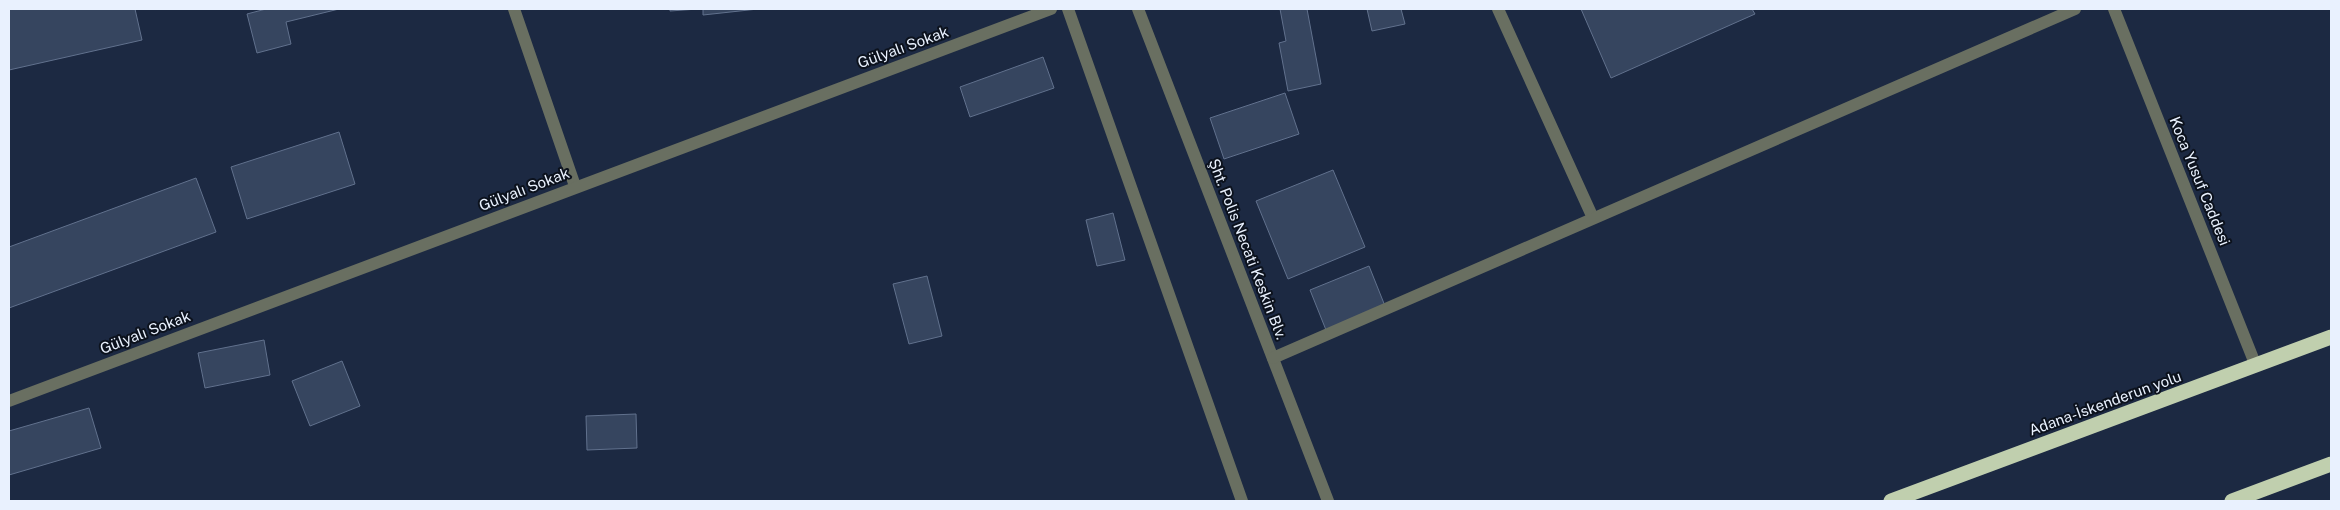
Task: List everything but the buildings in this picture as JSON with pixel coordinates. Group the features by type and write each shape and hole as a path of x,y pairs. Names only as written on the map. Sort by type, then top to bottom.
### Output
{"highway":[{"name":"Adana-İskenderun yolu","path":"1891,501 2331,338"},
{"path":"2232,501 2331,464"}],"street":[{"path":"514,9 575,186"},
{"name":"Gülyalı Sokak","path":"9,400 575,186 1051,9"},
{"path":"1068,9 1242,501"},
{"name":"Şht. Polis Necati Keskin Blv.","path":"1138,9 1328,501"},
{"path":"1498,9 1593,218"},
{"path":"1273,358 2075,9"},
{"name":"Koca Yusuf Caddesi","path":"2114,9 2256,366"}]}
